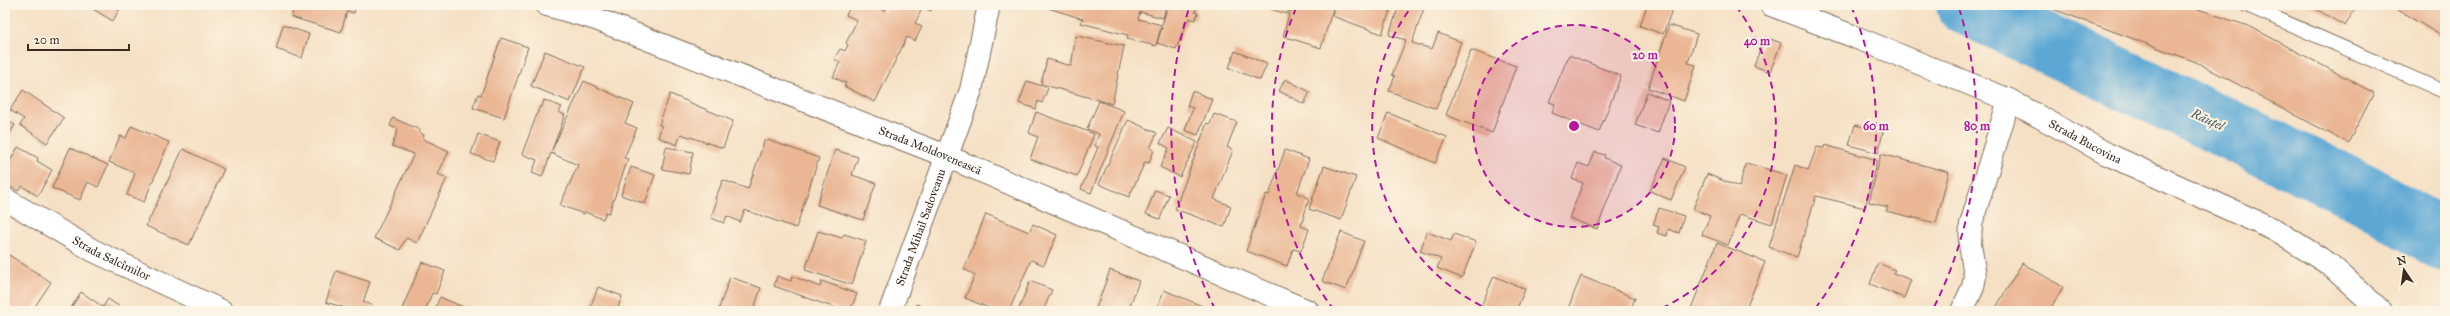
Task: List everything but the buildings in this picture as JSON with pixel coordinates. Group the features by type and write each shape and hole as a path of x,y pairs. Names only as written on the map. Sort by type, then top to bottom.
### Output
{"street":[{"name":"Strada Moldovenească","path":"547,5 596,19 946,156 1308,311"},
{"name":"Strada Mihail Sadoveanu","path":"890,311 971,90 989,5"},
{"name":"Strada Bucovina","path":"1771,5 1850,35 2009,100 2107,154 2275,230 2329,264 2381,311"},
{"path":"1962,311 1975,276 1970,244 1971,224 2009,100"},
{"name":"Strada Salcîmilor","path":"5,199 94,251 222,311"}],"lane":[{"path":"2246,5 2445,92"}],"waterway":[{"name":"Răuțel","path":"1966,5 2363,193 2445,242"}]}
